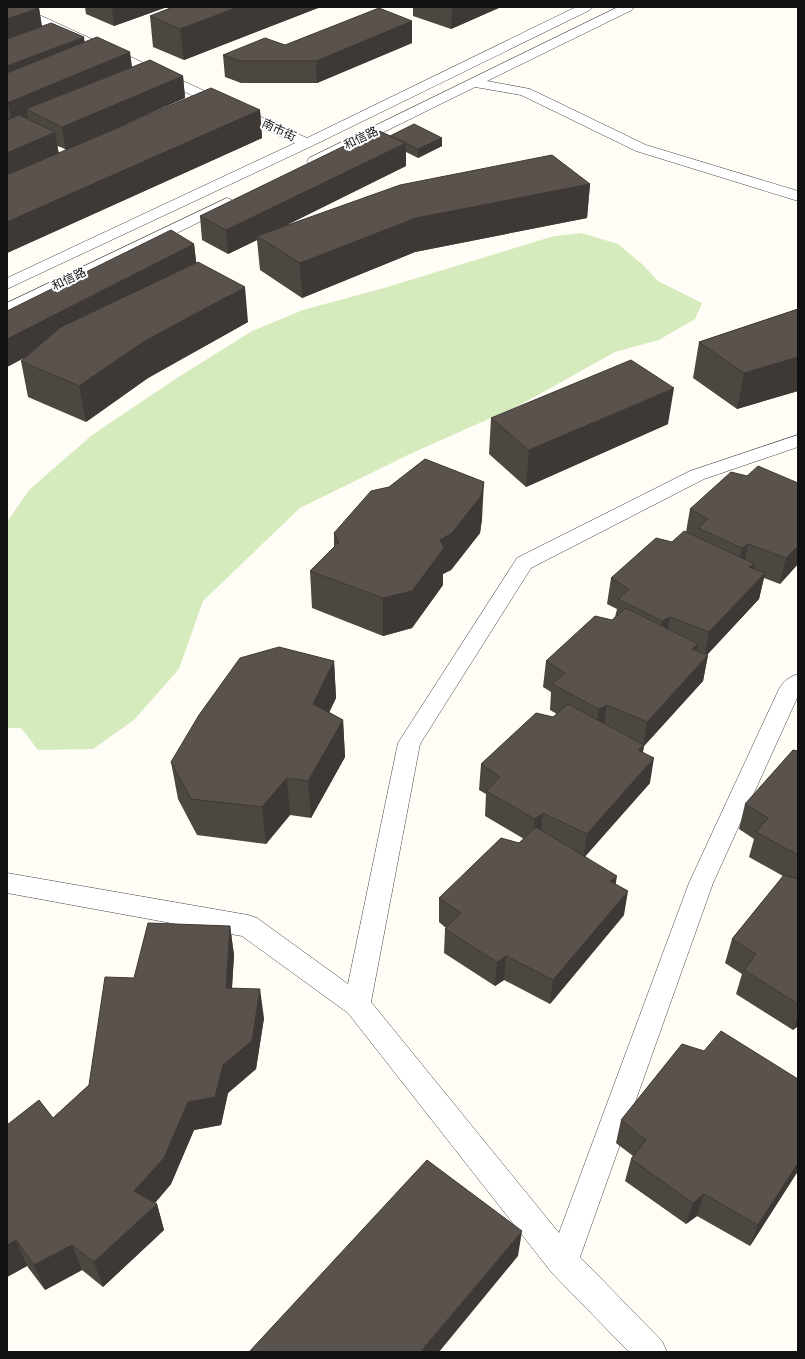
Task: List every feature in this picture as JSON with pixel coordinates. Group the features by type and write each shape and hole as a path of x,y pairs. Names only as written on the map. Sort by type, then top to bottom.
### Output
{"street":[{"name":"南市街","path":"12,7 307,143"},
{"name":"和信路","path":"7,284 307,143 586,7"},
{"name":"和信路","path":"301,167 628,7"},
{"path":"48,36 62,30"},
{"path":"90,55 104,50"},
{"path":"142,80 156,74"},
{"path":"472,84 525,92 641,148 798,196"},
{"path":"193,103 208,97"},
{"name":"和信路","path":"7,309 236,198"},
{"path":"357,1004 409,743 524,563 697,475 798,441"},
{"path":"563,1262 701,882 790,689 798,682"},
{"path":"7,883 248,926 357,1004 563,1262 651,1352"}],"green space":[{"path":"581,233 618,244 643,265 658,281 702,303 695,319 659,340 615,352 518,406 410,454 300,508 203,601 179,669 134,720 93,749 38,750 21,728 7,728 7,522 29,490 92,435 177,378 252,331 303,310 384,288 554,236"}],"building":[{"path":"7,7 37,7 39,8 7,19"},
{"path":"173,7 238,7 180,29 150,16"},
{"path":"379,8 412,21 316,61 240,61 223,55 265,38 285,45"},
{"path":"51,23 84,37 7,66 7,39"},
{"path":"97,37 130,52 7,103 7,73"},
{"path":"150,60 183,76 62,127 26,109"},
{"path":"211,88 260,110 7,222 7,175"},
{"path":"19,115 55,132 7,153 7,120"},
{"path":"414,124 442,138 418,149 390,136"},
{"path":"377,130 406,143 226,230 200,216"},
{"path":"552,155 590,184 416,218 300,263 257,236 400,185"},
{"path":"171,230 194,244 7,339 7,311"},
{"path":"198,262 245,287 143,342 79,386 21,361 61,327"},
{"path":"798,309 798,357 744,373 699,342"},
{"path":"631,360 674,388 529,450 491,418"},
{"path":"425,459 484,482 481,496 452,533 440,540 444,548 412,591 383,598 310,571 339,542 334,533 371,491 389,487"},
{"path":"758,466 798,483 798,546 786,558 748,544 742,548 698,528 708,519 690,509 731,472 747,476"},
{"path":"684,531 755,564 749,567 765,573 709,632 670,617 662,621 618,599 629,589 611,578 656,538 672,542"},
{"path":"626,608 698,644 692,649 708,655 647,722 607,705 599,709 552,684 565,673 546,661 595,616 612,620"},
{"path":"279,647 334,661 313,704 343,720 308,781 287,778 262,807 191,799 171,762 199,715 240,658"},
{"path":"568,704 644,745 638,750 654,758 587,834 543,813 535,819 486,791 500,777 481,764 536,713 553,717"},
{"path":"793,750 798,751 798,855 756,832 768,818 745,804"},
{"path":"536,827 617,876 610,881 628,891 553,980 506,956 497,962 445,929 461,913 439,898 501,838 519,843"},
{"path":"784,875 798,879 798,1004 744,970 756,954 732,939"},
{"path":"148,923 230,926 226,988 260,989 252,1041 223,1065 215,1097 188,1102 164,1158 134,1191 157,1204 94,1262 72,1245 34,1265 16,1240 7,1245 7,1125 39,1100 53,1118 89,1085 105,977 134,978"},
{"path":"721,1031 798,1079 798,1163 758,1225 704,1194 693,1203 631,1159 646,1140 621,1120 682,1044 704,1051"},
{"path":"427,1160 522,1231 420,1352 249,1352"}]}
